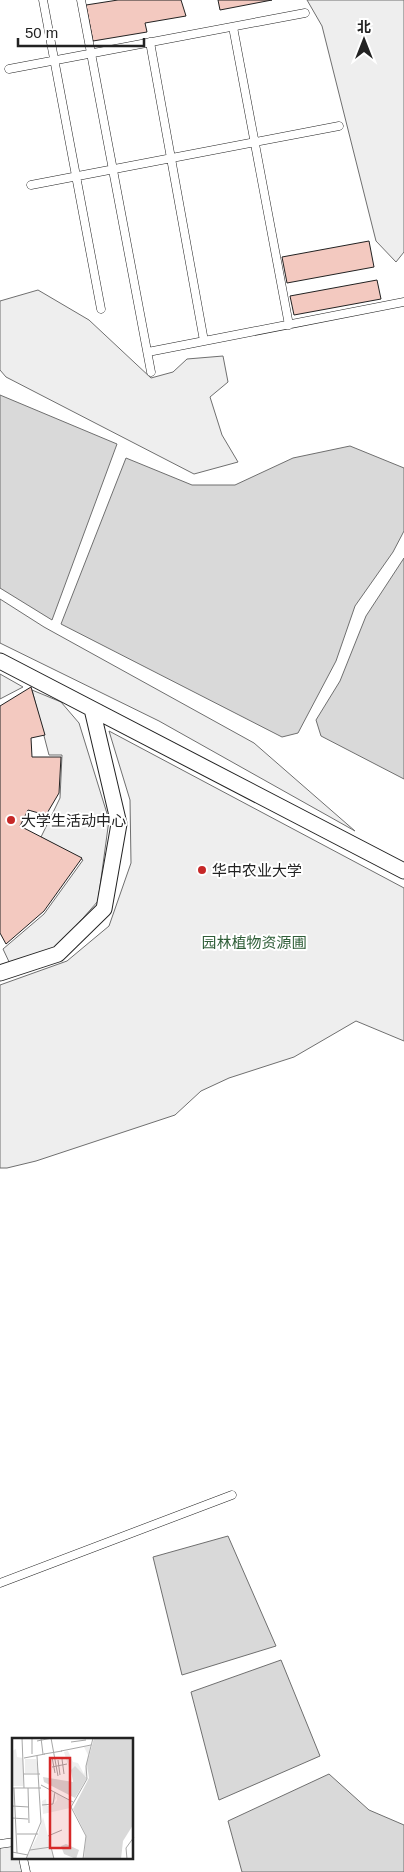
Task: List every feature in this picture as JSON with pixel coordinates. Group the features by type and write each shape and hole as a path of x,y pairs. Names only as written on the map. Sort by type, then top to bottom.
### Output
{"street":[{"path":"0,661 404,871"},
{"path":"0,973 58,954 104,909 119,824 92,709"}],"lane":[{"path":"43,0 101,309"},
{"path":"81,0 151,372"},
{"path":"8,69 305,13"},
{"path":"233,27 289,324"},
{"path":"150,42 204,341"},
{"path":"31,185 338,126"},
{"path":"148,352 404,302"},
{"path":"0,1583 232,1495"}],"green space":[{"path":"307,0 404,0 404,252 396,262 376,241 322,26"},
{"path":"38,290 89,320 151,378 173,372 187,359 223,356 228,382 210,397 222,435 238,462 194,474 6,377 0,370 0,301"},
{"path":"0,599 44,627 254,743 355,831 159,721 0,643"},
{"path":"0,674 23,687 0,699"},
{"path":"32,690 61,702 79,723 109,820 98,901 55,950 11,966 3,949 44,914 83,860 41,837 60,798 62,755 49,755"},
{"name":"园林植物资源圃","path":"109,731 404,888 404,1041 356,1021 294,1057 229,1078 201,1091 175,1115 36,1161 0,1168 0,985 67,961 109,926 131,863 130,800"},
{"path":"12,1842 12,1860 23,1860 26,1872 0,1872 0,1844"}],"shaded area":[{"path":"0,395 117,444 52,620 0,588"},
{"path":"350,446 404,468 404,531 393,552 355,606 336,661 298,733 282,737 61,624 126,458 192,485 235,485 293,458"},
{"path":"404,558 404,779 321,736 316,720 340,681 366,616"},
{"path":"228,1536 276,1646 182,1675 153,1557"},
{"path":"281,1660 320,1756 219,1800 191,1692"},
{"path":"329,1774 369,1810 404,1825 404,1872 242,1872 228,1821"}],"building":[{"path":"118,0 181,0 186,16 145,23 147,32 93,41 86,5"},
{"path":"218,0 272,0 220,10"},
{"path":"369,241 374,267 287,283 282,257"},
{"path":"377,280 381,299 294,315 290,296"},
{"name":"大学生活动中心","path":"31,687 45,735 31,738 32,757 61,757 59,793 46,815 28,810 20,826 82,858 44,911 6,944 0,933 0,706"}],"place":[{"name":"大学生活动中心","path":"11,820"},
{"name":"华中农业大学","path":"202,870"}]}
